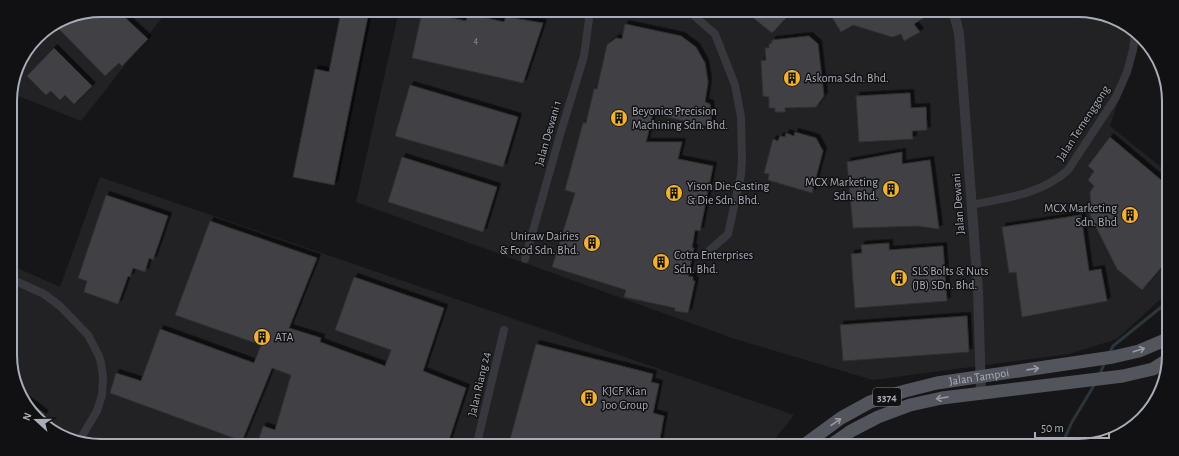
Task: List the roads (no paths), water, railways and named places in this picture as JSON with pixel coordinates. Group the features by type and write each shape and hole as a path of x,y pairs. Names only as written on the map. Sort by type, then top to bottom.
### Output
{"main road":[{"name":"Jalan Tampoi","path":"811,439 840,418 870,402 905,391 937,383 1113,357 1139,351 1162,341"},
{"name":"Jalan Tampoi","path":"840,439 878,416 910,405 942,398 1122,376 1153,369 1161,364"}],"street":[{"name":"Jalan Dewani 1","path":"525,259 584,56 589,17"},
{"path":"696,17 715,34 735,85 741,117 741,175 728,234 709,252"},
{"name":"Jalan Dewani","path":"955,17 959,33 978,290 981,394"},
{"name":"Jalan Temenggong","path":"971,205 1018,196 1041,188 1060,177 1068,170 1116,97 1127,72 1134,39"},
{"path":"17,281 44,294 60,306 88,335 99,356 103,377 102,395 97,411 82,436"},
{"name":"Jalan Riang 24","path":"478,439 504,330"}],"waterway":[{"path":"1109,354 1113,346 1162,306"},
{"path":"1099,376 1105,362"},
{"path":"1064,439 1072,422 1096,382"}],"place":[{"name":"Askoma Sdn. Bhd.","path":"792,78"},
{"name":"Beyonics Precision Machining Sdn. Bhd.","path":"619,118"},
{"name":"MCX Marketing Sdn. Bhd.","path":"891,189"},
{"name":"Yison Die-Casting & Die Sdn. Bhd.","path":"674,193"},
{"name":"MCX Marketing Sdn. Bhd","path":"1130,215"},
{"name":"Uniraw Dairies & Food Sdn. Bhd.","path":"592,243"},
{"name":"Cotra Enterprises Sdn. Bhd.","path":"661,262"},
{"name":"SLS Bolts & Nuts (JB) SDn. Bhd.","path":"899,278"},
{"name":"ATA","path":"262,337"},
{"name":"KJCF Kian Joo Group","path":"589,398"}]}
